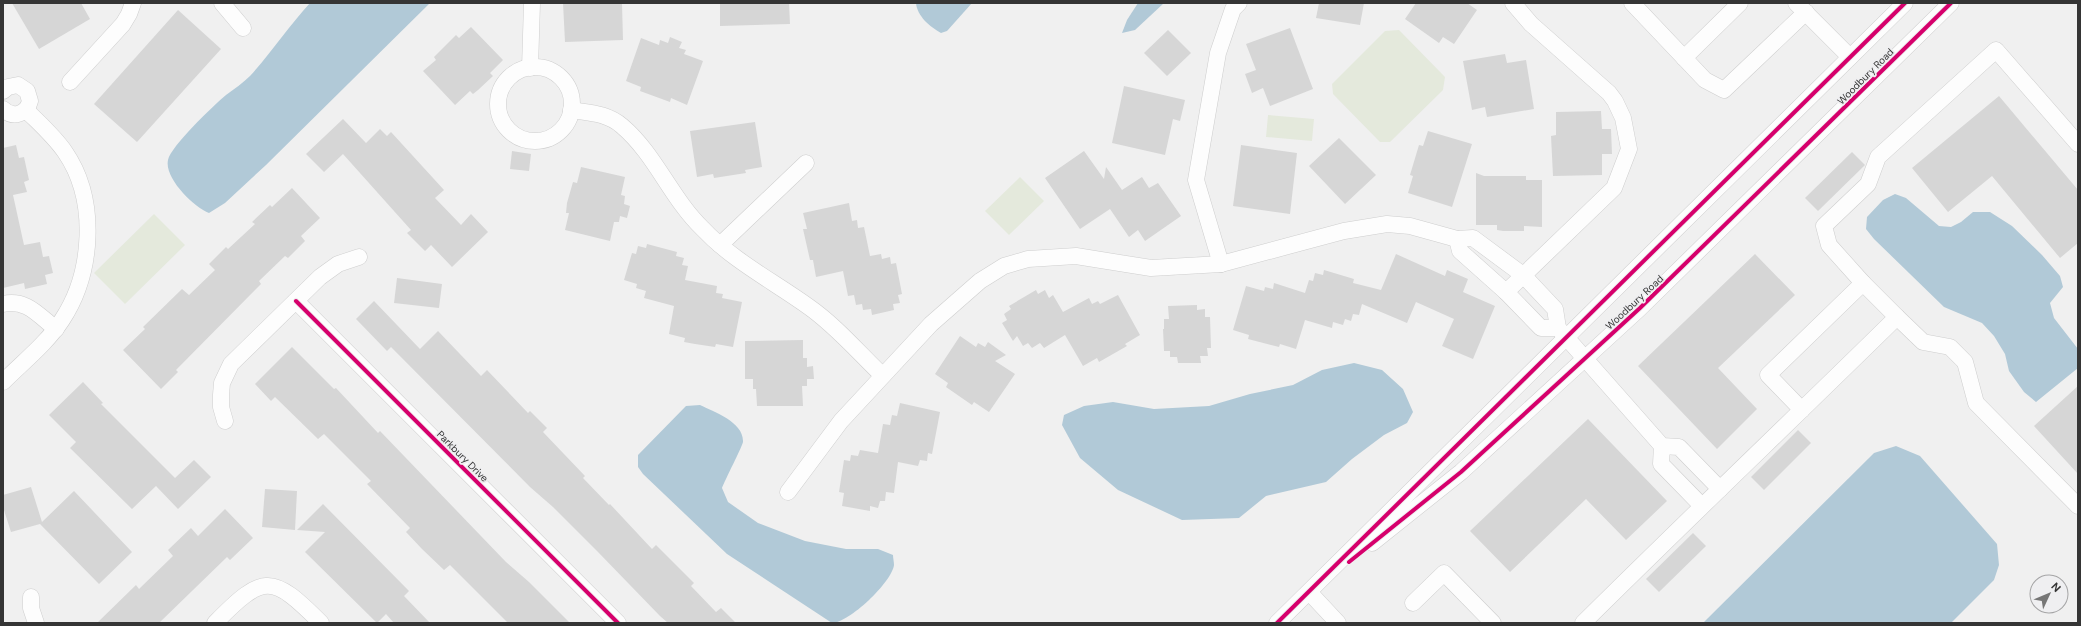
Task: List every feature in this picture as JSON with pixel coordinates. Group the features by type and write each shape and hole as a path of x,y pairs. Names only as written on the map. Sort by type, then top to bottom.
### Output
{"street":[{"path":"70,82 123,24 130,14 133,3"},
{"path":"222,3 243,28"},
{"path":"530,68 532,3"},
{"path":"1221,264 1196,180 1218,53 1233,9 1239,3"},
{"path":"1506,292 1614,188 1629,149 1623,118 1609,93 1532,24 1513,3"},
{"path":"1632,3 1705,80 1724,90 1801,7 1850,57"},
{"path":"1684,58 1740,3"},
{"name":"Woodbury Road","path":"1310,593 1562,333 1905,3"},
{"name":"Woodbury Road","path":"1277,623 1310,593 1461,472 1585,358 1651,297 1951,3"},
{"path":"2078,144 1996,50 1878,157 1868,184 1824,226 1829,245 1863,283 1897,317 1923,342 1950,347 1965,362 1976,404 2078,506"},
{"path":"530,68 545,69 559,76 566,85 570,95 571,110 565,125 558,133 538,141 527,140 508,130 500,114 498,100 506,81 511,76 530,68"},
{"path":"3,90 13,85 23,88 29,96 30,101 26,110 17,115 12,115 3,110"},
{"path":"3,382 56,329 68,309 82,275 87,240 85,203 78,176 66,152 26,110"},
{"path":"571,110 604,114 622,126 645,153 686,210 720,245 743,264 822,316 882,376"},
{"path":"720,245 806,163"},
{"path":"788,492 841,421 931,324 980,282 1004,266 1028,259 1076,256 1151,268 1221,264 1344,231 1387,224 1410,226 1457,239 1473,238 1523,275 1555,309 1562,333 1662,446 1661,464 1702,506"},
{"path":"1457,239 1460,251 1506,292 1541,328 1562,333"},
{"path":"225,421 221,407 221,395 226,373 231,364 328,270 338,264 359,257"},
{"path":"1802,410 1768,375 1863,283"},
{"name":"Parkbury Drive","path":"296,301 618,623"},
{"path":"3,304 12,302 22,303 56,329"},
{"path":"1583,623 1897,317"},
{"path":"1662,446 1679,447 1720,489"},
{"path":"1412,603 1444,573 1494,623"},
{"path":"215,623 246,593 266,586 277,587 288,592 321,623"},
{"path":"1310,593 1338,623"},
{"path":"31,597 31,608 36,623"}],"shaded area":[{"path":"1399,30 1445,77 1443,90 1390,142 1380,142 1333,94 1332,84 1385,31"},
{"path":"1268,115 1314,119 1312,141 1266,137"},
{"path":"1020,177 1044,201 1009,235 985,211"},
{"path":"154,214 185,245 125,304 94,273"}],"water":[{"path":"310,3 430,3 266,165 225,203 209,213 196,205 181,191 171,175 168,167 168,160 177,145 203,116 250,76"},
{"path":"916,3 972,3 947,31 941,33 921,17"},
{"path":"1138,3 1164,3 1135,30 1122,33 1127,20"},
{"path":"1895,194 1906,198 1939,226 1951,227 1961,222 1973,212 1990,212 2012,226 2042,255 2060,276 2063,287 2050,303 2054,318 2078,349 2078,368 2036,402 2024,392 2009,371 2005,354 1994,336 1982,323 1944,307 1874,239 1866,229 1867,217 1883,200"},
{"path":"1354,363 1382,370 1403,389 1413,412 1407,423 1384,435 1352,459 1326,482 1266,496 1239,518 1182,520 1118,490 1080,458 1062,425 1064,415 1084,406 1113,402 1154,409 1209,406 1250,394 1293,385 1322,370"},
{"path":"700,405 734,423 742,435 742,445 722,488 728,502 758,523 805,541 846,549 878,549 893,555 894,565 886,581 859,609 849,616 832,623 727,554 643,474 638,467 638,455 686,406"},
{"path":"1896,446 1920,456 1997,544 1999,565 1994,580 1951,623 1703,623 1874,453"}],"building":[{"path":"12,3 81,3 90,19 39,49"},
{"path":"563,3 622,3 623,40 565,42"},
{"path":"720,3 789,3 790,24 720,26"},
{"path":"1319,3 1364,3 1360,25 1316,18"},
{"path":"1416,3 1467,3 1477,10 1454,44 1443,37 1439,43 1405,19"},
{"path":"178,10 221,49 137,142 94,104"},
{"path":"471,27 503,60 490,73 493,76 473,94 470,91 455,105 423,71 436,60 434,57 456,35 459,38"},
{"path":"1290,28 1313,89 1270,106 1263,88 1252,93 1245,74 1256,70 1246,44"},
{"path":"1168,30 1191,53 1167,76 1144,53"},
{"path":"670,37 682,42 679,48 686,50 684,54 703,61 687,105 671,98 670,102 640,91 641,87 626,81 641,38 659,45 660,40 668,43"},
{"path":"1505,54 1507,63 1526,60 1534,109 1487,117 1485,107 1472,110 1463,61"},
{"path":"1124,86 1185,100 1180,121 1173,119 1165,155 1112,143"},
{"path":"1999,96 2078,190 2078,243 2060,258 1992,176 1948,212 1912,168"},
{"path":"1601,111 1602,129 1611,129 1612,154 1602,154 1602,175 1553,176 1551,136 1556,135 1556,112"},
{"path":"343,119 366,143 380,129 387,136 391,132 444,190 435,198 461,225 471,214 488,232 452,267 431,245 425,251 407,233 411,230 343,154 324,172 306,154"},
{"path":"755,122 762,167 745,170 746,173 714,178 713,174 697,177 690,131"},
{"path":"1428,131 1472,144 1452,207 1408,193 1413,176 1410,175 1419,145 1423,146"},
{"path":"1339,138 1376,175 1345,204 1309,166"},
{"path":"16,145 19,158 24,157 29,180 24,182 27,192 13,195 24,245 40,242 43,257 49,256 53,273 45,275 47,284 25,289 24,283 3,288 3,148"},
{"path":"1241,145 1297,153 1290,214 1233,206"},
{"path":"512,151 531,154 529,171 510,169"},
{"path":"1084,151 1104,179 1106,167 1122,190 1142,177 1149,188 1158,183 1181,216 1145,241 1138,230 1129,237 1110,209 1080,229 1045,178"},
{"path":"1852,152 1865,165 1818,211 1805,198"},
{"path":"581,167 625,177 621,195 625,196 624,204 630,206 627,218 620,216 619,222 614,222 610,241 565,230 569,213 566,213 567,203 573,182 577,183"},
{"path":"1476,173 1484,176 1526,176 1526,180 1542,180 1542,227 1524,226 1524,231 1503,231 1497,230 1497,225 1476,225"},
{"path":"292,188 320,218 301,236 305,241 288,258 285,256 259,281 261,284 176,370 178,372 161,389 123,350 145,329 143,327 182,289 189,295 215,270 209,264 226,247 228,249 255,224 252,222 270,205 272,207"},
{"path":"849,203 852,221 857,220 858,228 864,227 870,256 881,254 882,259 890,257 891,264 896,263 902,294 898,295 900,303 893,304 894,310 872,315 871,309 863,310 862,304 856,305 854,295 848,296 843,271 816,277 813,260 810,260 803,229 807,229 803,213"},
{"path":"647,244 677,252 676,256 684,258 682,265 688,266 685,280 717,286 716,293 723,294 722,298 742,302 733,347 716,344 715,347 684,342 685,338 669,334 674,306 644,298 646,291 636,288 637,284 624,280 632,253 636,254 638,246 646,248"},
{"path":"1396,254 1445,276 1447,270 1468,279 1463,292 1495,306 1473,359 1442,346 1454,319 1416,302 1407,323 1362,304 1359,315 1353,314 1351,321 1345,319 1343,325 1333,322 1332,328 1305,320 1296,349 1280,344 1279,347 1248,339 1249,335 1233,330 1246,286 1264,291 1265,287 1273,289 1274,283 1305,293 1309,280 1313,281 1315,273 1323,275 1324,270 1354,279 1353,283 1381,290"},
{"path":"1755,254 1795,295 1718,368 1757,409 1717,449 1638,366"},
{"path":"397,278 442,284 439,308 394,303"},
{"path":"1036,290 1038,294 1045,290 1049,298 1053,295 1063,312 1089,298 1092,304 1098,301 1100,304 1118,295 1140,335 1125,344 1127,346 1099,362 1097,358 1083,366 1065,335 1044,348 1040,343 1032,348 1028,343 1023,346 1017,336 1013,341 1002,323 1007,320 1004,314 1011,309 1009,306"},
{"path":"374,301 420,349 438,331 481,376 487,370 528,413 530,411 547,428 543,432 585,476 583,478 609,505 610,504 652,549 656,545 694,583 691,586 716,612 721,608 736,623 668,623 660,616 553,507 530,487 391,347 387,351 356,319"},
{"path":"1197,305 1197,310 1205,309 1205,317 1210,317 1211,348 1207,348 1208,356 1200,356 1201,363 1178,363 1177,357 1170,357 1170,351 1164,351 1163,329 1164,319 1169,319 1168,306"},
{"path":"960,336 976,347 978,343 985,347 988,342 1006,355 995,361 1015,374 989,412 974,402 972,405 946,387 948,383 935,374"},
{"path":"803,340 803,358 807,358 807,367 813,366 814,379 807,379 807,386 802,386 803,406 757,406 756,389 753,389 753,379 745,379 745,341"},
{"path":"292,347 334,389 336,388 378,433 380,431 506,562 529,582 570,623 508,623 450,565 444,570 422,549 406,532 410,528 367,484 371,481 324,434 318,439 275,397 271,401 255,384"},
{"path":"83,382 103,403 101,404 175,478 194,460 211,477 178,509 156,486 132,509 70,448 76,442 49,415"},
{"path":"2078,386 2078,474 2034,426"},
{"path":"900,403 940,412 932,454 928,453 927,461 920,460 918,466 898,462 894,493 886,492 885,501 880,501 878,508 870,506 870,511 842,506 844,493 839,492 844,460 850,461 851,455 858,456 860,450 878,453 883,424 890,425 892,415 897,416"},
{"path":"1588,419 1667,501 1626,540 1586,499 1510,572 1470,531"},
{"path":"1798,430 1811,443 1764,490 1751,477"},
{"path":"31,487 42,522 74,491 132,552 99,584 40,524 11,532 3,507 3,495"},
{"path":"265,489 297,491 295,530 262,527"},
{"path":"323,504 409,591 404,596 430,623 394,623 386,614 377,623 305,552 325,532 297,530"},
{"path":"225,509 253,538 230,560 227,557 159,623 97,623 136,585 139,589 173,556 168,550 191,528 198,536"},
{"path":"1693,533 1706,546 1659,592 1646,579"}],"cycle path":[{"path":"1277,623 1905,3"},
{"path":"1349,562 1461,472 1640,308 1951,3"},
{"path":"296,301 618,623"}]}
